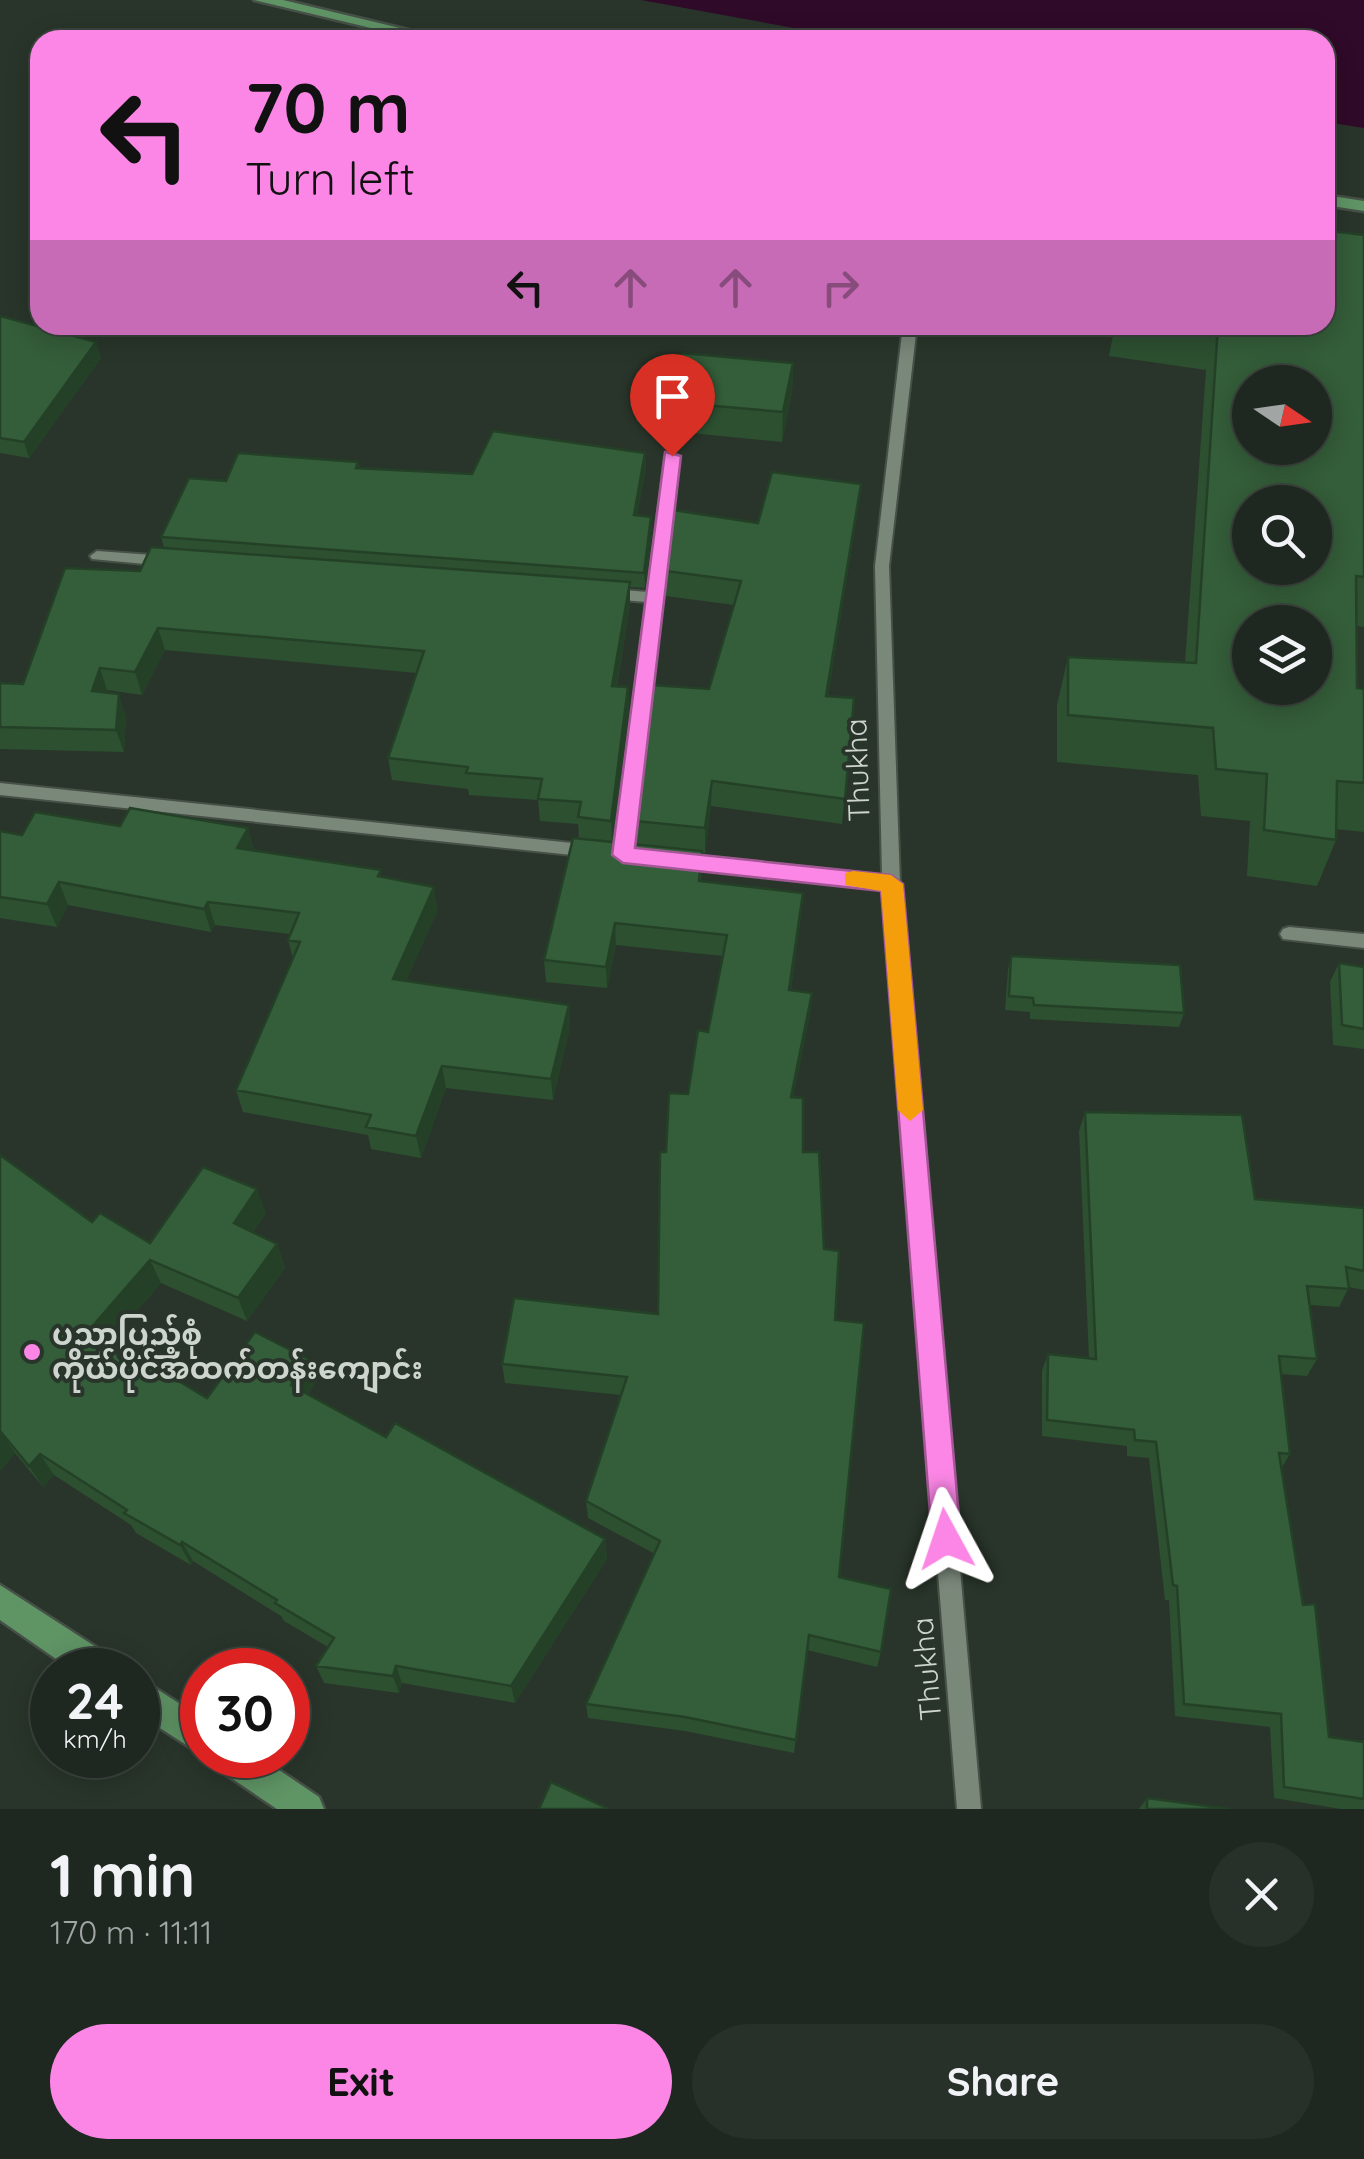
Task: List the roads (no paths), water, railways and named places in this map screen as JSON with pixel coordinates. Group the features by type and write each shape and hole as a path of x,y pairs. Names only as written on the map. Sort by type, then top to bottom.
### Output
{"main road":[{"path":"262,0 397,30"},
{"path":"1335,202 1364,206"},
{"path":"0,1601 69,1648"},
{"path":"261,1778 307,1809"}],"street":[{"name":"Thukha","path":"909,335 882,566 891,884 969,1809"},
{"path":"623,855 672,456"},
{"path":"97,556 176,562"},
{"path":"595,593 655,598"},
{"path":"0,789 642,857"},
{"path":"661,859 891,884"},
{"path":"1289,934 1364,941"}],"place":[{"name":"ပညာပြည့်စုံ ကိုယ်ပိုင်အထက်တန်းကျောင်း","path":"32,1352"}]}
